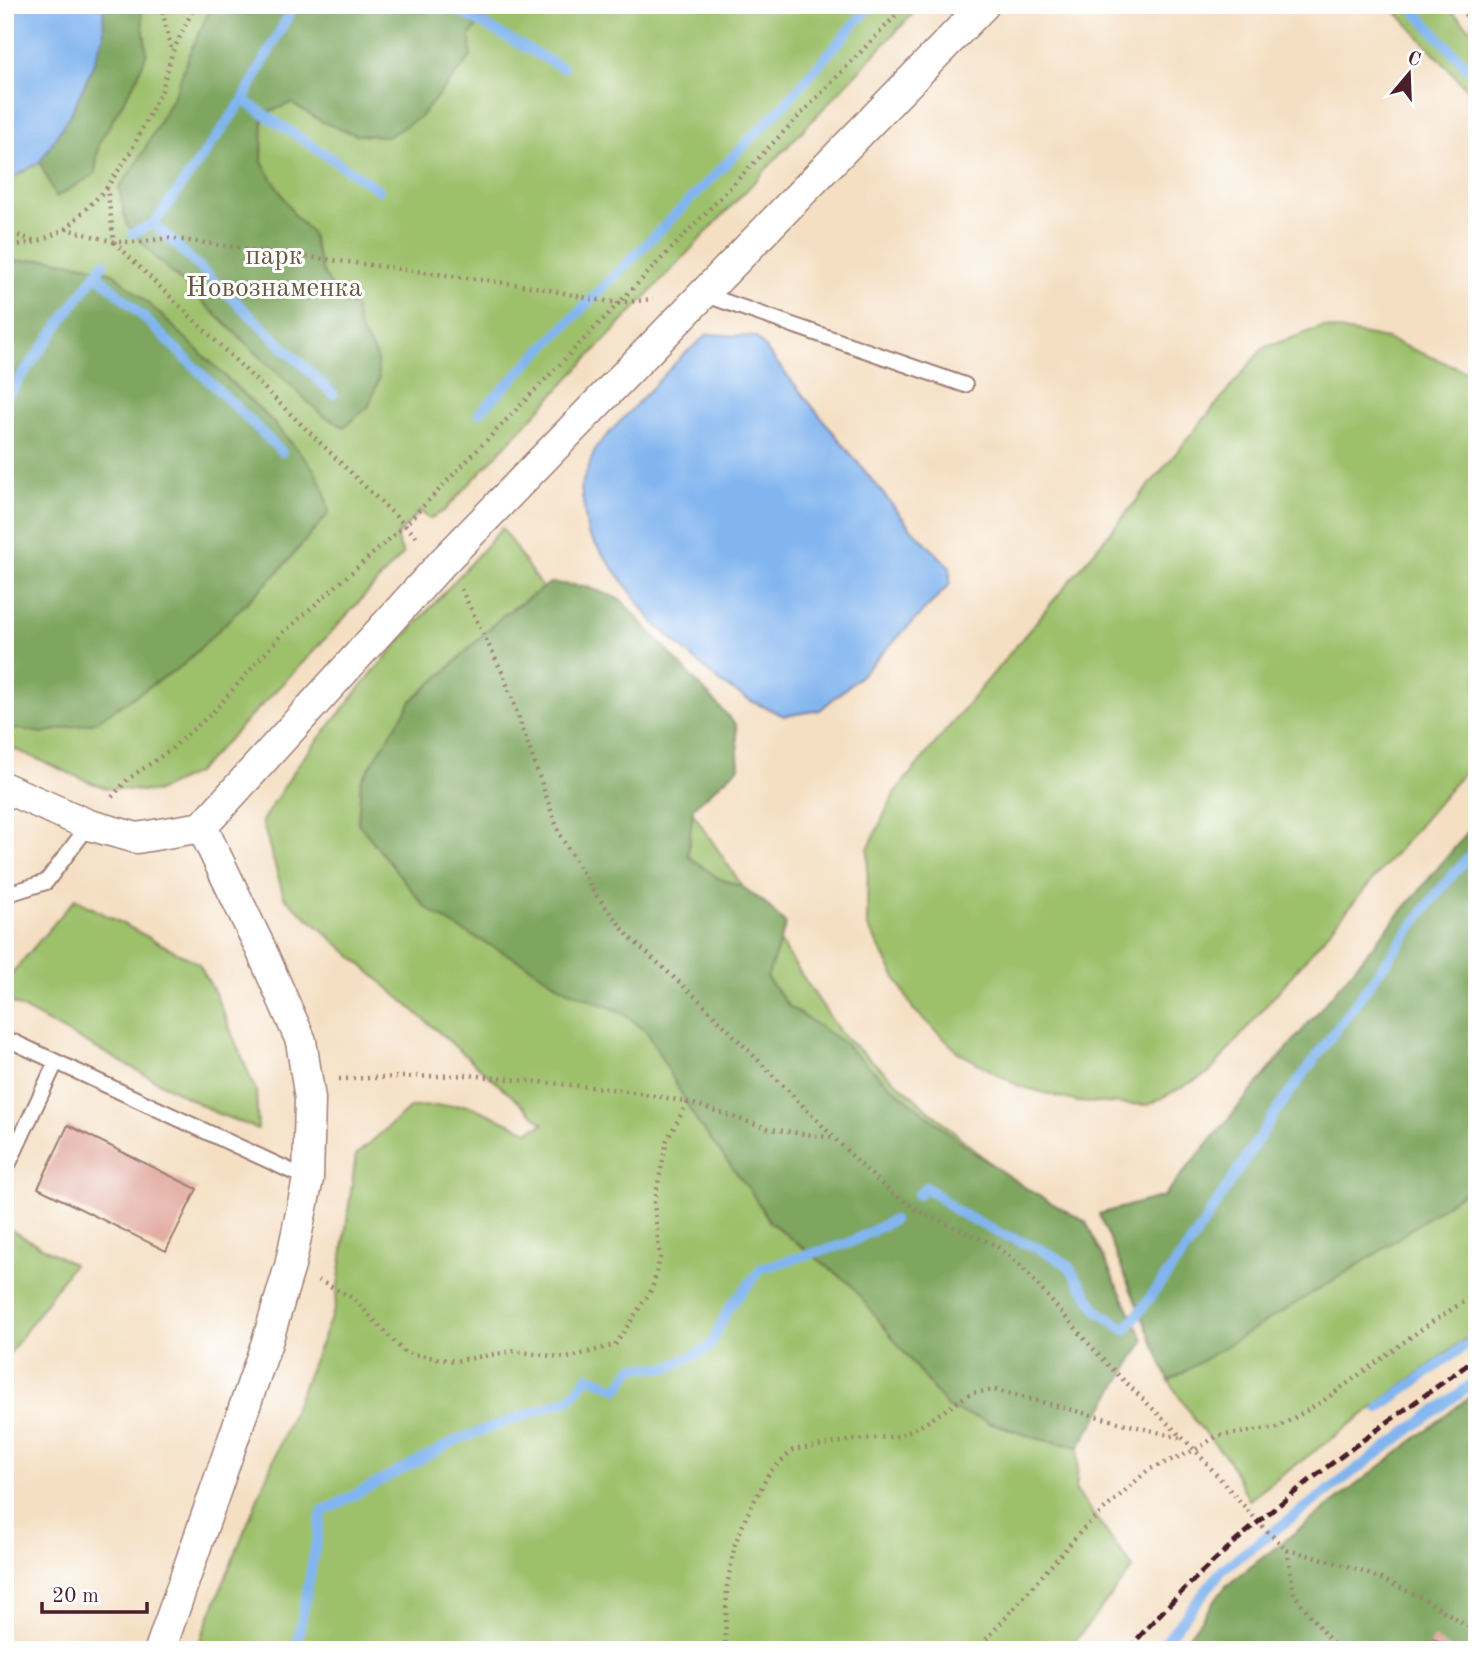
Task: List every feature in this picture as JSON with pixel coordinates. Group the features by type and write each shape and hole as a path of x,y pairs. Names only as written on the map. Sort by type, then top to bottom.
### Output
{"street":[{"path":"5,788 89,825 137,838 202,827 442,563 984,5"},
{"path":"160,1650 267,1342 290,1266 308,1179 310,1100 301,1041 260,945 202,827"}],"lane":[{"path":"703,295 965,386"},
{"path":"5,895 46,882 89,825"},
{"path":"5,1038 308,1179"},
{"path":"5,1167 56,1062"}],"path":[{"path":"161,5 172,53"},
{"path":"5,247 36,242 65,229 107,187 129,155 162,90 172,53 195,5"},
{"path":"89,825 128,779 169,751 213,712 283,633 404,526 906,5"},
{"path":"1454,5 1477,25"},
{"path":"107,187 114,242 421,541"},
{"path":"65,229 114,242 169,238 535,287 619,303 703,295"},
{"path":"5,230 36,242"},
{"path":"459,586 504,676 559,833 593,891 630,938 699,1000 890,1192 923,1214 995,1245 1020,1265 1105,1362 1195,1450 1265,1530 1287,1550 1335,1561 1402,1587 1477,1633"},
{"path":"307,1081 468,1075 622,1090 688,1102 770,1129 834,1138"},
{"path":"290,1266 353,1298 405,1353 455,1361 513,1351 567,1358 615,1345 652,1289 660,1258 654,1203 667,1140 688,1102"},
{"path":"977,1650 1083,1528 1148,1470 1195,1450 1217,1436 1277,1428 1323,1401 1426,1326 1477,1293"},
{"path":"726,1650 727,1586 735,1544 769,1474 793,1450 899,1436 924,1424 971,1393 995,1390 1184,1439"},
{"path":"1287,1550 1294,1594 1337,1650"}],"green space":[{"name":"парк Новознаменка","path":"5,5 921,5 444,511 429,519 420,511 396,537 403,554 196,773 155,792 106,788 5,745"},
{"path":"103,5 140,5 147,53 136,80 99,143 95,174 56,197 40,162 71,113 89,75 104,35"},
{"path":"212,5 498,5 487,12 470,36 471,57 420,117 389,136 356,135 323,122 291,103 263,114 262,162 295,216 311,232 322,270 334,291 355,307 359,329 376,355 379,379 369,406 344,427 322,415 153,255 126,223 119,188 137,163 175,93"},
{"path":"1390,5 1445,5 1477,35 1477,100"},
{"path":"48,259 86,265 113,273 158,312 272,421 314,469 325,492 329,513 280,570 183,665 95,722 43,733 5,727 5,262"},
{"path":"1322,327 1387,339 1471,373 1477,378 1477,757 1209,1073 1148,1105 1078,1102 1019,1086 958,1052 913,1009 867,925 868,849 895,792 1263,348"},
{"path":"502,528 842,1035 1029,1197 987,1423 1039,1439 1079,1447 1076,1491 1133,1568 1068,1650 196,1650 335,1308 356,1155 411,1107 468,1105 528,1131 544,1124 284,897 262,821 300,762 373,672"},
{"path":"550,583 584,586 620,599 736,725 739,767 693,808 688,856 718,878 741,886 764,902 786,924 767,978 789,1006 841,1041 887,1083 970,1150 1032,1192 1086,1222 1144,1341 1079,1447 1039,1439 948,1408 850,1284 770,1222 751,1192 697,1122 647,1032 622,1012 566,990 425,907 358,823 361,781 412,700 502,616"},
{"path":"1477,821 1477,1183 1371,1257 1169,1381 1099,1214 1164,1196"},
{"path":"75,899 198,963 215,993 256,1091 258,1129 216,1113 5,999 5,981"},
{"path":"1477,1183 1477,1330 1249,1500 1228,1459 1197,1424 1169,1381 1371,1257"},
{"path":"5,1227 73,1264 5,1360"},
{"path":"1477,1391 1477,1650 1178,1650 1226,1586"}],"water":[{"path":"5,5 103,5 104,35 71,113 40,162 5,182"},
{"path":"708,334 756,337 910,527 950,567 950,584 859,677 820,710 784,716 721,683 654,623 588,534 581,487 596,447 681,357"}],"building":[{"path":"68,1125 197,1189 166,1251 38,1188"},
{"path":"1433,1638 1454,1650 1427,1650"}],"waterway":[{"path":"294,5 243,100 154,224 333,394"},
{"path":"448,5 563,68"},
{"path":"479,413 783,106 871,5"},
{"path":"1409,5 1477,78"},
{"path":"243,100 379,190"},
{"path":"133,233 154,224"},
{"path":"104,263 96,274 282,452"},
{"path":"5,399 96,274"},
{"path":"918,1195 926,1187 958,1212 1067,1264 1098,1311 1126,1330 1193,1240 1277,1110 1437,893 1477,847"},
{"path":"296,1650 322,1512 459,1439 570,1399 589,1376 618,1389 633,1367 668,1368 709,1348 729,1308 762,1268 849,1243 893,1220"},
{"path":"1379,1408 1477,1337"},
{"path":"1158,1650 1224,1568 1477,1380"}],"railway":[{"path":"1128,1650 1166,1608 1249,1530 1338,1458 1477,1358"}]}
